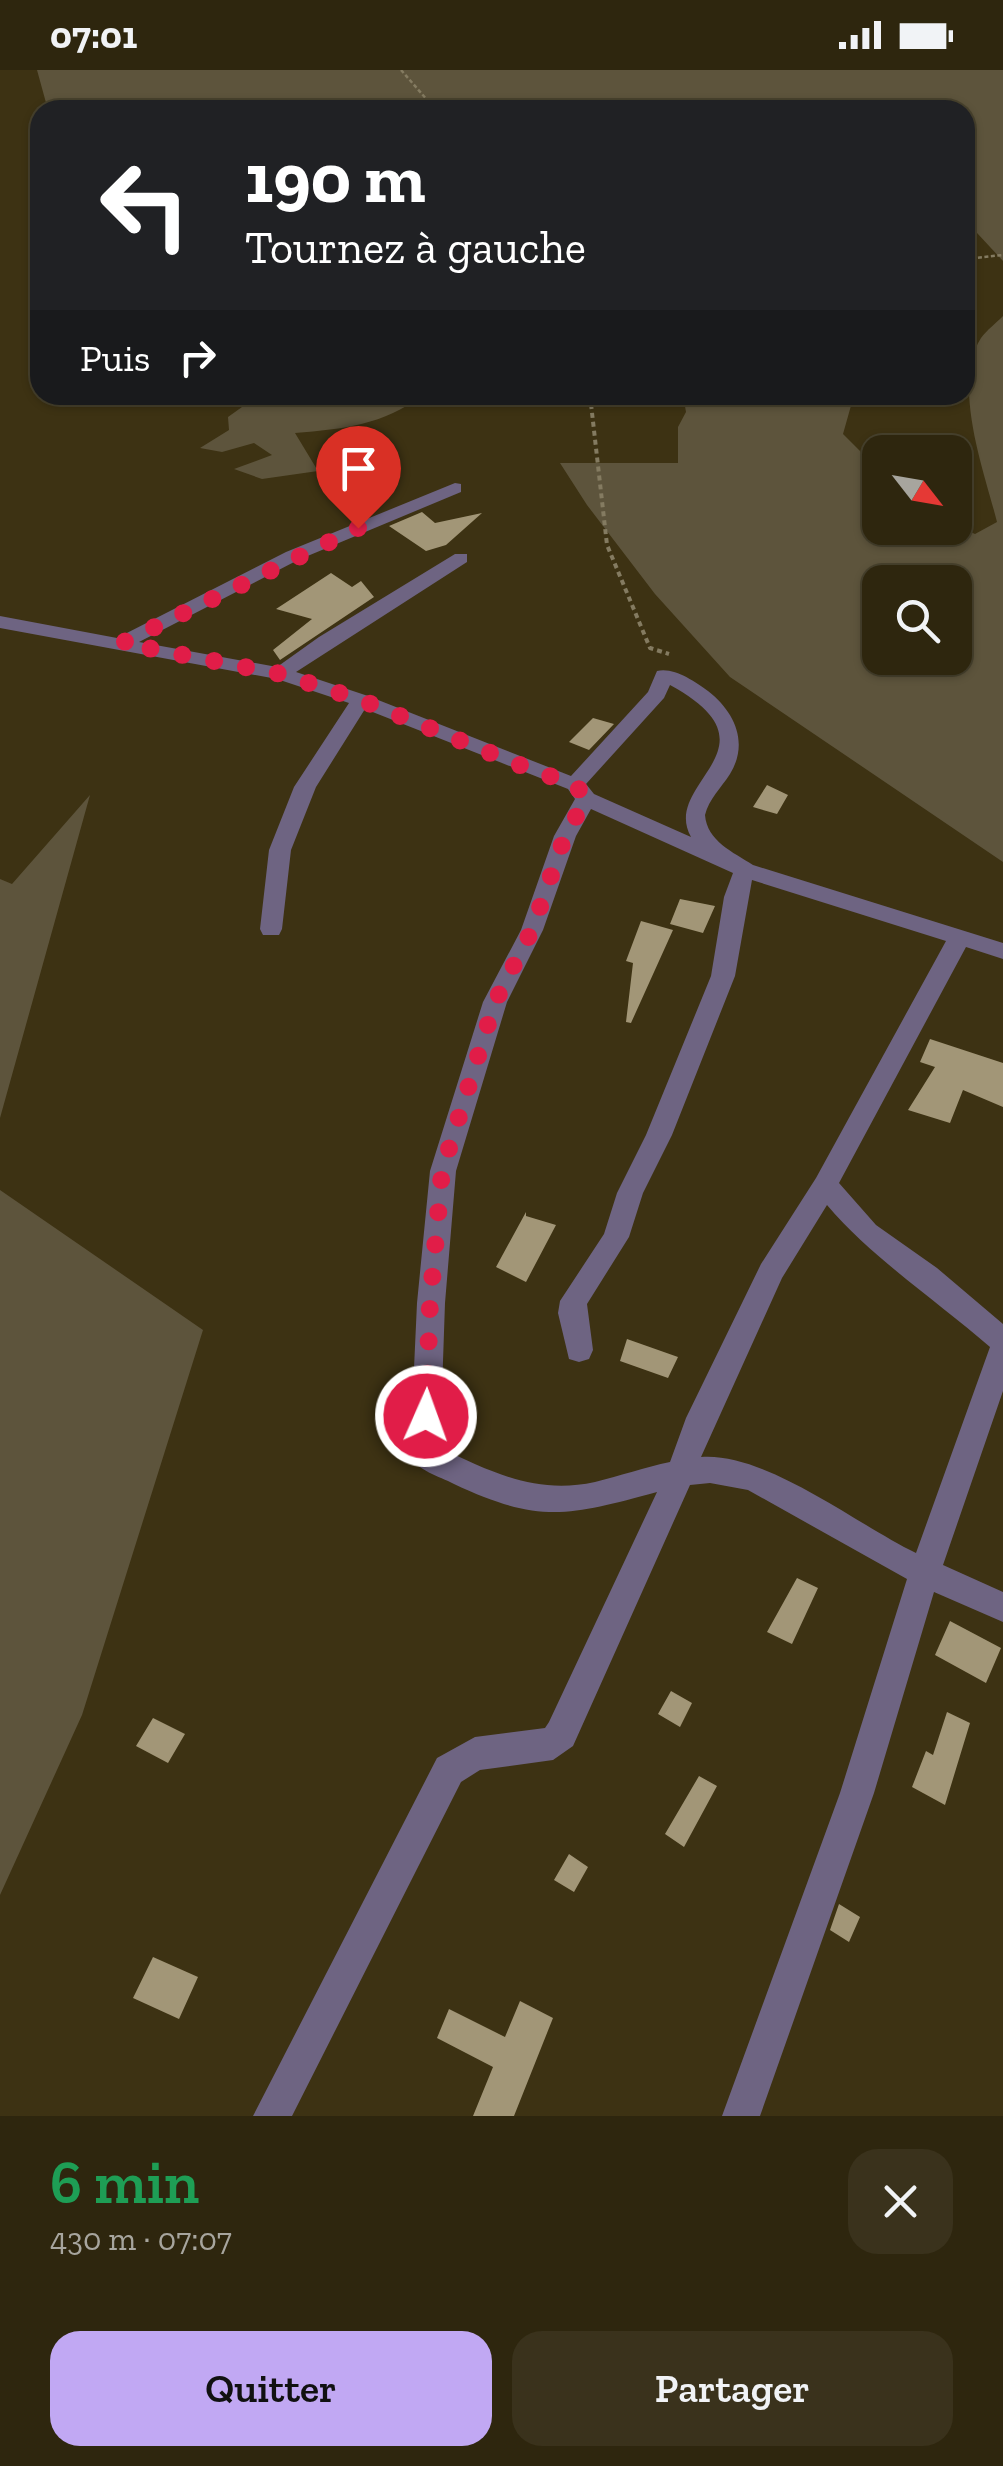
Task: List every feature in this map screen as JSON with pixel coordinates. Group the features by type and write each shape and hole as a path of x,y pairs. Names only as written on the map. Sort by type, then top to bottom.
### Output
{"street":[{"path":"122,643 292,556 455,488"},
{"path":"281,674 326,641 461,558"},
{"path":"0,622 281,674 361,700 580,791 745,870 1003,951"},
{"path":"745,870 704,840 694,815 726,764 726,732 704,694 664,675 657,694 580,791 532,930 495,1002 442,1171 430,1303 425,1454 534,1499 556,1501 715,1469 766,1482 832,1524 924,1574 1003,1607"},
{"path":"270,929 280,850 289,825 305,787 361,700"},
{"path":"579,1350 572,1313 574,1301 616,1238 630,1193 658,1136 723,976 735,897 745,870"},
{"path":"272,2116 449,1770 475,1754 553,1743 561,1734 680,1474 700,1418 771,1272 826,1185 958,940"},
{"path":"826,1185 867,1233 927,1276 1003,1341"},
{"path":"741,2116 857,1793 924,1574 1003,1350"}],"path":[{"path":"401,70 427,100"},
{"path":"975,259 1003,255"},
{"path":"591,405 607,545 650,648 673,655 664,675"}],"shaded area":[{"path":"37,70 1003,70 1003,261 975,231 975,100 45,100"},
{"path":"1003,316 1003,862 730,677 655,594 560,463 678,463 678,427 686,412 685,405 851,405 843,434 862,456 862,545 972,545 972,533 997,522 973,429 970,405 975,405 975,352 981,338"},
{"path":"408,405 362,424 295,433 318,471 262,479 234,469 272,455 254,443 222,452 200,448 229,430 228,417 242,407"},
{"path":"90,795 0,1118 0,879 12,884"},
{"path":"0,1190 203,1330 82,1715 0,1895"}],"building":[{"path":"422,512 435,523 482,513 446,545 426,551 389,526"},
{"path":"331,573 352,587 361,581 374,597 280,660 273,650 312,619 276,609"},
{"path":"593,718 614,724 589,750 569,742"},
{"path":"767,785 788,795 777,814 753,807"},
{"path":"680,899 715,906 703,933 670,924"},
{"path":"641,921 673,930 631,1023 626,1022 633,963 626,961"},
{"path":"930,1039 1003,1063 1003,1107 963,1090 950,1123 908,1110 935,1067 920,1062"},
{"path":"526,1212 526,1216 556,1225 526,1282 496,1267"},
{"path":"627,1339 678,1357 668,1378 620,1361"},
{"path":"797,1578 818,1588 792,1644 767,1632"},
{"path":"950,1621 1001,1648 986,1683 935,1655"},
{"path":"671,1691 692,1703 680,1727 658,1714"},
{"path":"947,1712 970,1723 945,1805 912,1787 926,1751 933,1755"},
{"path":"153,1718 185,1734 168,1763 136,1746"},
{"path":"699,1776 717,1786 684,1847 665,1834"},
{"path":"569,1854 588,1867 574,1892 554,1880"},
{"path":"839,1904 860,1917 849,1942 830,1930"},
{"path":"153,1957 198,1977 179,2019 133,1998"},
{"path":"520,2001 553,2018 514,2116 473,2116 493,2067 437,2038 449,2009 505,2037"}],"route":[{"path":"358,528 292,556 122,643 281,674 361,700 575,784 586,799 565,836 532,930 495,1002 442,1171 430,1303 426,1416"}]}
